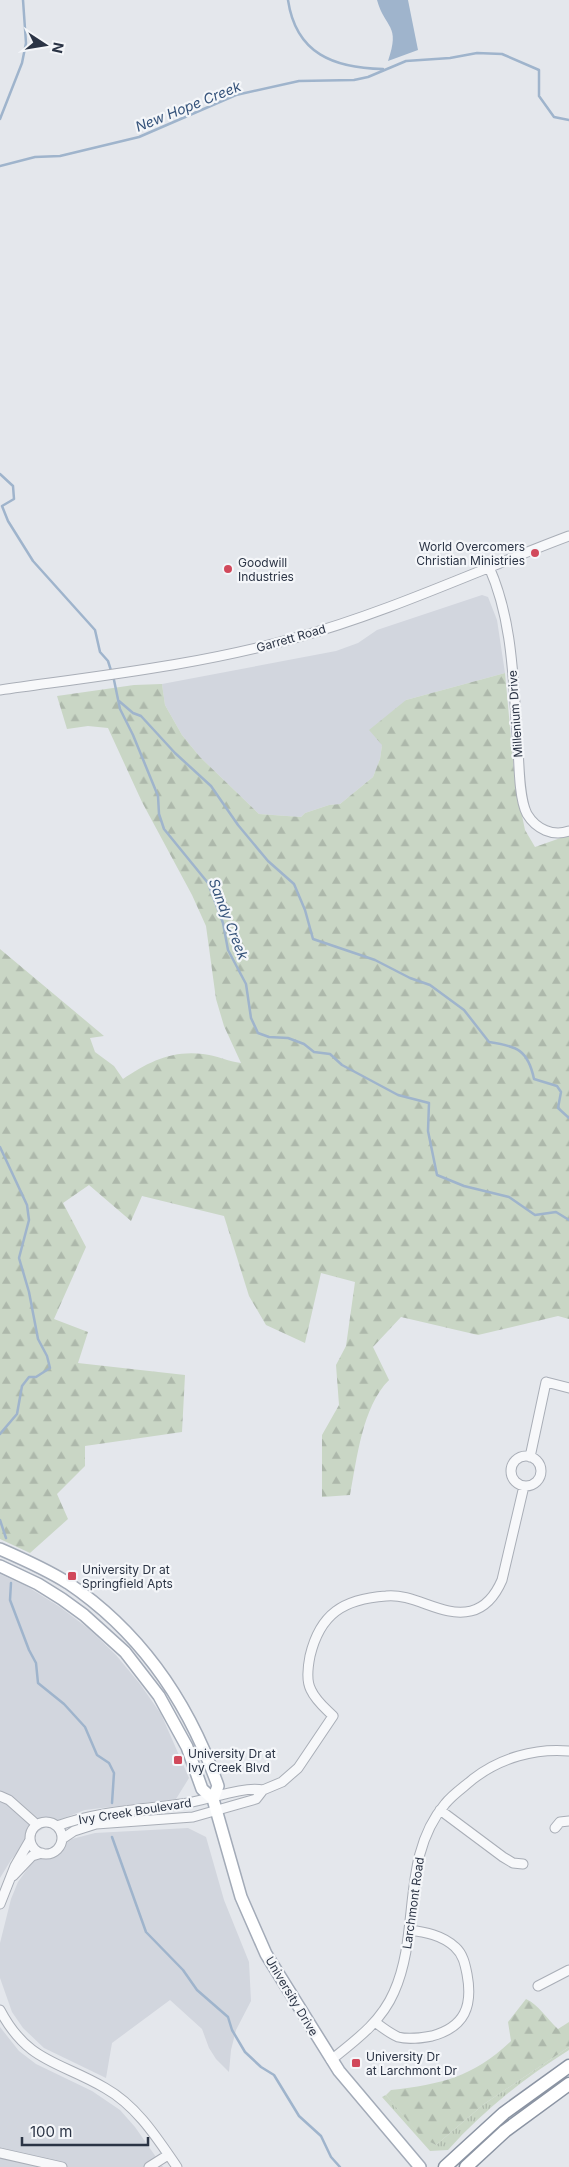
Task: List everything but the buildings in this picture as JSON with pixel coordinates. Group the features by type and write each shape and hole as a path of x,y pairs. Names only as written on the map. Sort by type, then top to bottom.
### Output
{"highway":[{"path":"445,2167 504,2113 569,2066"},
{"path":"466,2167 505,2131 569,2084"}],"main road":[{"name":"University Drive","path":"0,1549 32,1563 67,1583 106,1613 139,1645 159,1669 196,1729 218,1786 212,1799"},
{"name":"University Drive","path":"0,1566 38,1584 84,1615 125,1652 159,1696 187,1747 202,1789 212,1799 233,1871 253,1926 282,1982 331,2060 420,2167"}],"street":[{"name":"Garrett Road","path":"0,690 130,671 235,652 298,638 416,596 569,536"},
{"name":"Millenium Drive","path":"489,567 496,583 508,630 520,785 527,814 540,829 550,832 569,831"},
{"path":"530,1457 546,1382 569,1388"},
{"path":"530,1457 538,1462 541,1472 538,1481 524,1486 516,1482 512,1468 513,1464 520,1458 530,1457"},
{"name":"Ivy Creek Boulevard","path":"62,1839 74,1831 96,1824 186,1818 216,1811 256,1799 264,1790 282,1782 298,1768 333,1716 319,1702 310,1689 308,1678 308,1662 319,1629 330,1616 343,1606 361,1599 388,1595 405,1597 459,1613 480,1608 496,1593 502,1580 524,1486"},
{"name":"Larchmont Road","path":"331,2060 360,2038 376,2022 386,2008 401,1975 409,1930 413,1888 421,1848 440,1810 453,1795 492,1766 516,1756 540,1751 569,1751"},
{"name":"Ivy Creek Boulevard","path":"57,1826 86,1816 212,1799 250,1787 264,1790"},
{"path":"0,1796 9,1800 36,1824"},
{"path":"440,1810 503,1857 513,1863 523,1864"},
{"path":"0,1904 8,1882 15,1866 30,1840 31,1832 36,1824 45,1821 57,1826 62,1839 55,1851 32,1856 8,1882"},
{"path":"555,1828 560,1822 569,1822"},
{"path":"30,1840 34,1849 42,1854"},
{"path":"376,2022 400,2037 413,2039 428,2037 452,2029 459,2023 466,2010 468,1986 463,1958 456,1947 445,1940 424,1932 409,1930"},
{"path":"538,1986 569,1970"},
{"path":"0,2010 16,2035 33,2052 47,2061 106,2088 120,2098 144,2122 177,2167"},
{"path":"0,2153 62,2167"},
{"path":"149,2167 168,2155"}],"shaded area":[{"path":"482,595 488,597 497,620 505,673 406,700 382,745 380,759 373,777 340,804 329,805 305,813 301,817 259,814 200,757 182,735 165,705 162,684 336,651 358,643 377,630"},
{"path":"0,1574 28,1587 60,1607 89,1629 116,1655 161,1714 189,1778 176,1799 85,1810 56,1821 39,1831 23,1845 0,1878"},
{"path":"188,1828 206,1837 224,1900 249,1962 251,2001 236,2030 231,2050 229,2072 216,2059 209,2048 202,2029 170,2000 112,2043 106,2078 44,2048 23,2028 12,2012 0,1978 0,1943 11,1899 18,1882 33,1861 50,1849 68,1840 95,1833"},
{"path":"0,2027 19,2051 36,2064 92,2091 120,2110 135,2127 163,2167 0,2167"}],"green space":[{"path":"505,673 515,782 525,830 535,847 569,835 569,1319 558,1316 478,1335 401,1317 373,1347 389,1380 372,1404 358,1450 350,1495 322,1497 322,1435 339,1405 336,1365 346,1346 355,1282 321,1273 305,1343 266,1325 249,1296 224,1216 142,1196 131,1221 89,1185 63,1203 86,1247 54,1319 88,1332 78,1363 185,1375 182,1432 85,1446 85,1466 57,1494 68,1519 30,1553 0,1539 0,949 104,1036 90,1038 95,1052 114,1066 123,1079 151,1063 181,1054 208,1055 241,1063 224,1026 216,999 206,926 192,895 142,802 108,728 88,726 67,729 57,696 134,685 162,684 165,705 182,735 200,757 259,814 301,817 305,813 329,805 340,804 373,777 380,759 382,745 369,730 406,700"},
{"path":"526,1999 539,2008 558,2029 569,2022 569,2047 484,2104 436,2145 422,2138 386,2095 391,2090 426,2085 456,2077 483,2063 511,2041 508,2022"},
{"path":"569,2047 569,2050 505,2096 475,2122 448,2150 430,2151 382,2097 386,2095 422,2137 436,2145 484,2104"}],"water":[{"path":"377,0 408,0 418,50 388,61 392,49 392,33"}],"waterway":[{"path":"0,119 22,63 26,43 23,0"},
{"path":"288,0 292,18 299,33 320,54 334,61 349,65 383,69"},
{"name":"New Hope Creek","path":"0,166 35,157 60,156 139,137 236,95 299,81 354,80 368,77 406,61 450,58 477,53 502,54 539,70 539,96 554,117 569,120"},
{"name":"Sandy Creek","path":"0,474 13,486 14,499 2,506 8,521 33,561 95,630 100,652 108,661 120,709 133,735 158,796 159,814 164,829 208,883 223,923 228,950 246,984 251,1018 258,1033 269,1037 288,1038 304,1044 314,1052 330,1054 342,1065 398,1095 429,1103 428,1131 437,1175 464,1186 509,1197 535,1215 556,1212 569,1220"},
{"path":"119,701 133,713 141,716 175,753 211,786 238,825 268,861 294,884 305,910 313,939 375,960 410,978 430,985 464,1010 489,1042 507,1045 520,1051 525,1056 534,1079 557,1086 561,1092 558,1108 569,1118"},
{"path":"0,1147 27,1205 29,1220 19,1258 29,1292 38,1339 47,1356 50,1368 36,1377 29,1377 22,1386 17,1414 0,1434"},
{"path":"0,1520 6,1538"},
{"path":"11,1583 10,1600 29,1650 36,1663 38,1683 64,1704 85,1727 97,1755 109,1763 114,1773 112,1803"},
{"path":"112,1837 146,1932 183,1970 197,1990 228,2017 232,2030 245,2052 261,2067 274,2075 299,2116 321,2136 331,2157 340,2167"}],"place":[{"name":"World Overcomers Christian Ministries","path":"535,553"},
{"name":"Goodwill Industries","path":"228,569"},
{"name":"University Dr at Springfield Apts","path":"72,1576"},
{"name":"University Dr at Ivy Creek Blvd","path":"178,1760"},
{"name":"University Dr at Larchmont Dr","path":"356,2063"}]}
